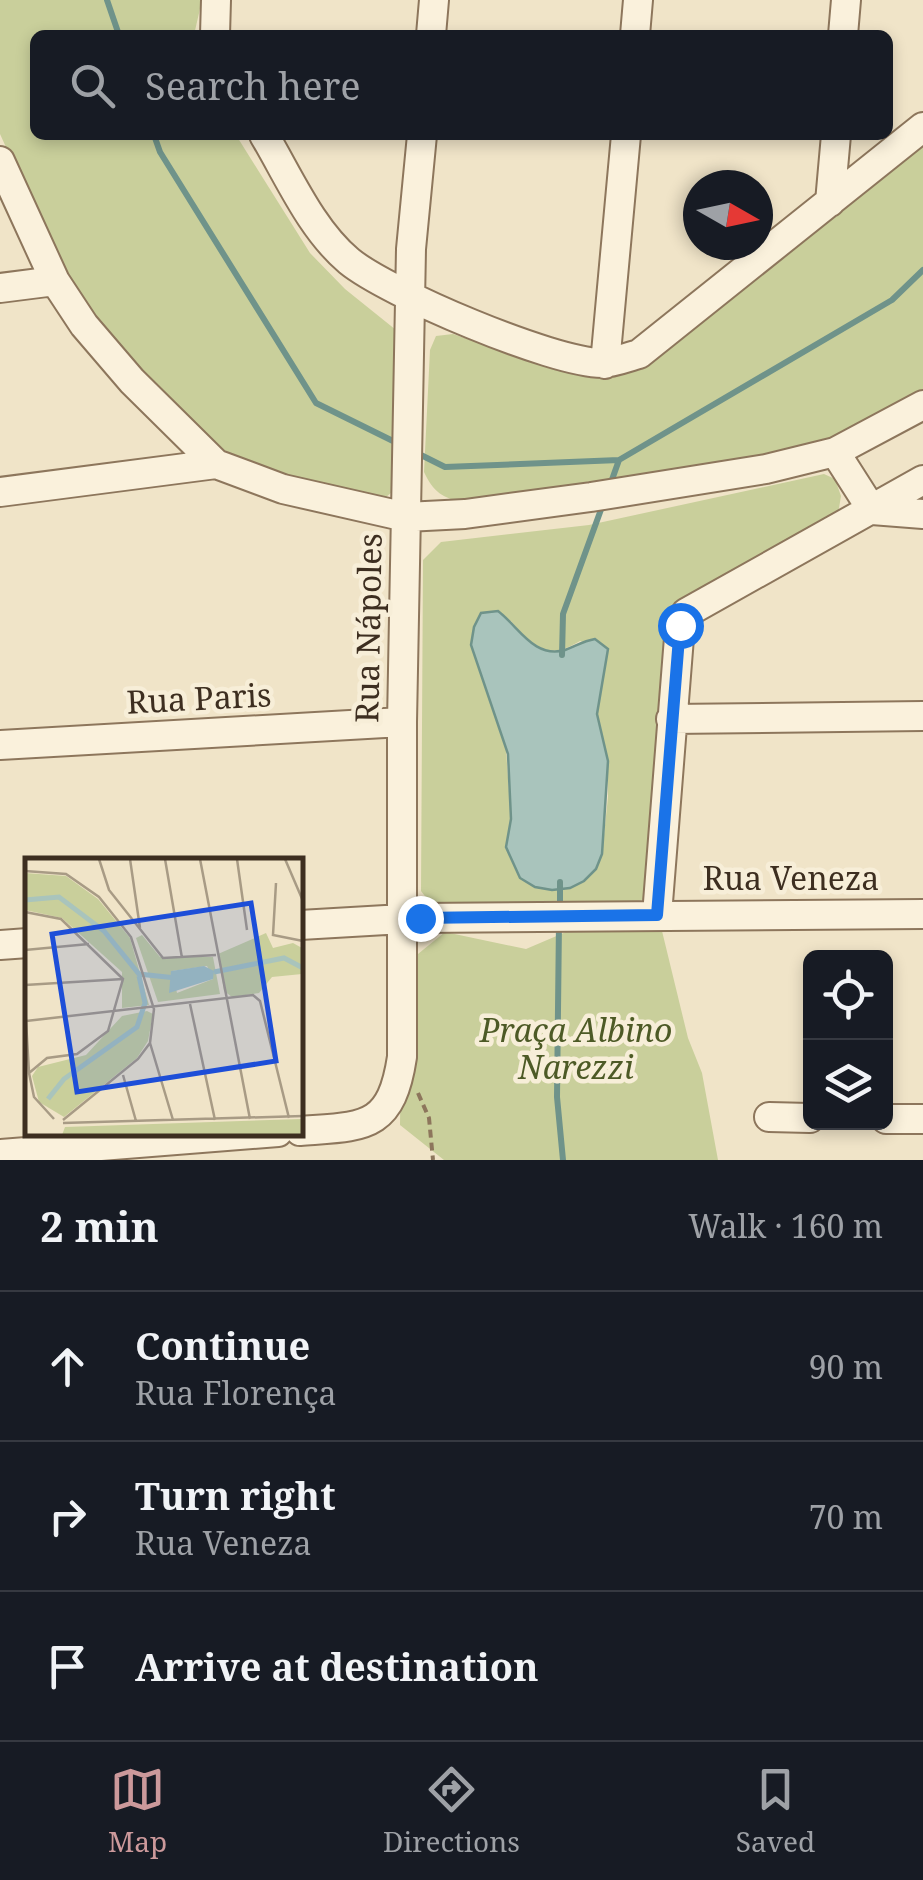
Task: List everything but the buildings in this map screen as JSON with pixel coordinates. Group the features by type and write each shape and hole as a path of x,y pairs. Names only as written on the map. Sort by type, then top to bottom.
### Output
{"street":[{"path":"215,30 216,0"},
{"path":"431,30 434,0"},
{"path":"635,30 638,0"},
{"path":"843,30 846,0"},
{"path":"267,140 322,234 350,262 410,296 559,358 605,364 639,354 923,127"},
{"name":"Rua Nápoles","path":"302,1131 356,1126 378,1116 397,1089 402,1057 402,722 410,296 422,140"},
{"path":"605,364 626,140"},
{"path":"830,202 836,140"},
{"path":"0,160 54,282 132,381 216,464 283,489 406,517 465,514 766,469 835,452 923,405"},
{"path":"0,288 54,282"},
{"path":"835,452 872,510"},
{"path":"0,492 216,464"},
{"path":"657,915 680,625 686,614 923,480"},
{"path":"872,510 923,514"},
{"path":"671,719 923,716"},
{"name":"Rua Paris","path":"0,745 402,722"},
{"name":"Rua Veneza","path":"302,926 402,919 923,914"},
{"path":"0,945 25,943"},
{"path":"769,1117 803,1118"},
{"path":"893,1119 923,1119"},
{"path":"0,1154 240,1135"}],"path":[{"path":"402,1057 429,1118 433,1160"}],"green space":[{"path":"0,0 202,0 195,30 30,30 30,140 239,140 310,253 345,289 396,330 398,475 392,492 379,503 287,479 227,454 140,373 93,318 61,268 0,134"},
{"path":"923,144 923,392 831,441 764,458 464,503 444,496 431,485 424,472 430,350 436,336 453,334 557,370 606,377 645,366"},
{"path":"824,474 835,479 841,496 838,514 696,594 646,898 633,904 447,909 431,904 421,891 423,560 441,542 589,525","holes":["511,621 534,644 549,650 580,641 608,649 597,714 608,762 602,854 596,869 552,890 535,887 520,878 506,847 511,819 505,736 471,645 474,627"]},
{"name":"Praça Albino Narezzi","path":"587,923 662,931 688,1038 702,1073 718,1160 444,1160 400,1125 402,967 445,932 526,949"}],"water":[{"path":"498,611 544,650 565,650 595,639 608,649 597,714 608,761 602,854 596,869 570,888 535,887 520,878 506,847 511,819 508,754 471,645 481,613"}],"waterway":[{"path":"107,0 117,30"},
{"path":"156,140 316,403 397,443"},
{"path":"609,488 619,460 892,300 923,270"},
{"path":"417,453 445,467 619,460"},
{"path":"562,655 563,614 603,504"},
{"path":"560,882 560,910"},
{"path":"559,922 557,1097 563,1160"}],"route":[{"path":"420,918 657,915 680,625"}]}
